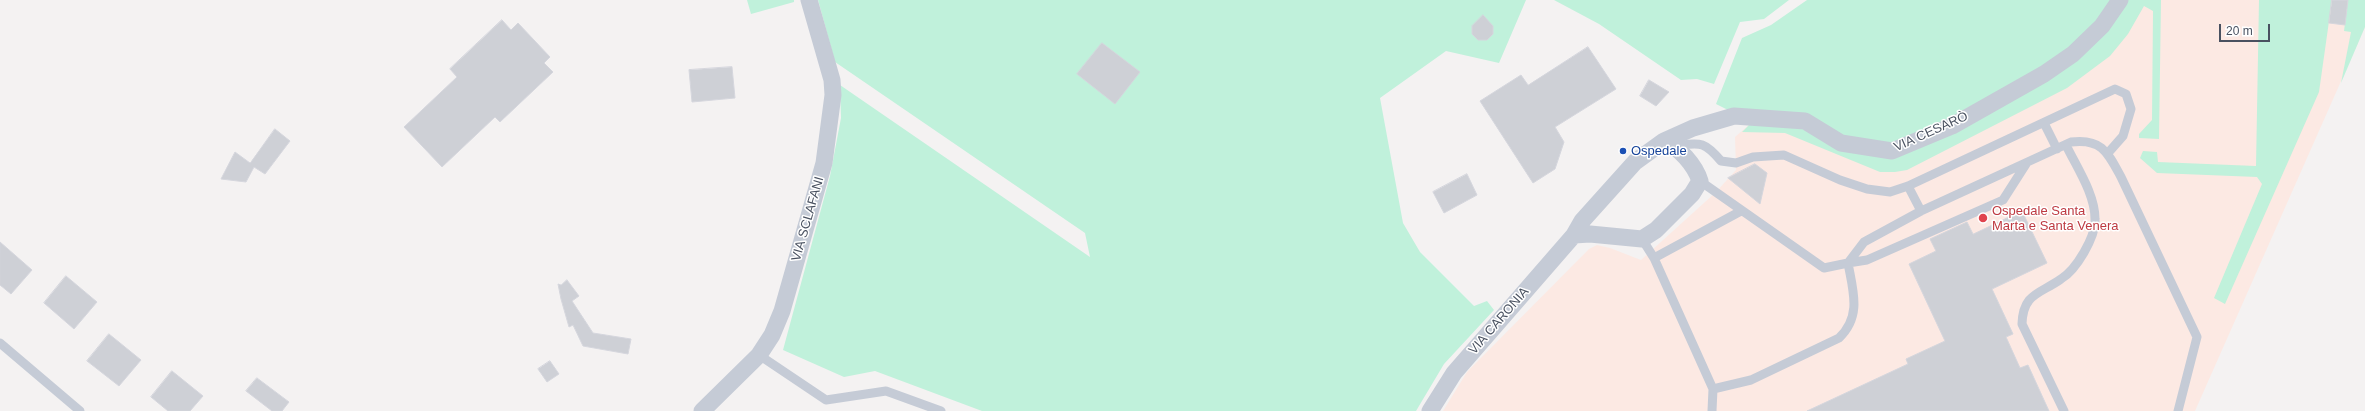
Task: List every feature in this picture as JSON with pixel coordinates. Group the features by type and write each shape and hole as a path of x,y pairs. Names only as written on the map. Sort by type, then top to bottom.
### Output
{"street":[{"name":"VIA SCLAFANI","path":"702,411 759,355 772,335 782,311 824,163 833,95 832,80 809,0"},
{"name":"VIA CESARÒ","path":"1574,235 1582,221 1635,162 1693,128 1734,116 1805,121 1841,143 1892,151 1952,126 2044,74 2073,54 2092,35 2120,0"},
{"path":"1574,235 1590,234 1642,239 1656,230 1692,194 1700,181 1698,174 1669,143"},
{"name":"VIA CARONIA","path":"1430,411 1454,373 1574,235"}],"lane":[{"path":"1669,143 1699,143 1710,149 1721,161 1736,164 1753,157 1784,155 1840,180 1867,189 1890,192 1908,186 2115,89 2126,94 2131,109 2123,136 2108,153"},
{"path":"2044,123 2057,149"},
{"path":"1713,389 1751,380 1838,338 1848,329 1853,313 1854,300 1848,263 1864,242 1921,211 2066,145 2084,141 2096,143 2108,153 2197,337 2178,411"},
{"path":"2064,411 2022,324 2022,313 2028,300 2039,291 2062,279 2076,263 2090,243 2096,220 2090,194 2066,145"},
{"path":"1700,181 1824,268 1867,260 2003,200 2026,164"},
{"path":"1908,186 1921,211"},
{"path":"1654,258 1742,211"},
{"path":"1642,239 1654,258 1713,389 1712,411"},
{"path":"0,343 80,411"},
{"path":"759,355 826,400 886,391 941,411"}],"shaded area":[{"name":"Ospedale Santa Marta e Santa Venera","path":"2126,0 2365,0 2365,27 2195,411 1443,411 1467,372 1589,249 1597,245 1610,248 1641,260 1716,192 1736,170 1735,137 1751,123"}],"green space":[{"path":"747,0 794,0 794,2 751,14"},
{"path":"818,0 1526,0 1499,63 1446,51 1380,98 1403,223 1420,252 1474,306 1487,301 1494,310 1444,364 1416,411 982,411 875,371 844,377 783,350 830,176 841,118 840,85 1090,257 1085,233 835,62"},
{"path":"1554,0 1789,0 1764,19 1740,22 1714,84 1697,79 1681,80 1599,24"},
{"path":"1807,0 2112,0 2095,23 2067,50 2036,71 1947,119 1893,143 1844,137 1730,111 1716,104 1742,38 1771,25"},
{"path":"2126,0 2161,0 2159,139 2139,138 2139,134 2152,120 2153,11 2144,6 2128,34 2110,56 2067,88 1907,170 1880,172 1785,133 1742,132 1751,123 1786,124 1891,156 2038,83"},
{"path":"2259,0 2332,0 2319,92 2225,304 2214,298 2262,184 2257,177 2157,173 2140,158 2143,151 2157,152 2158,162 2256,166"},
{"path":"2348,0 2365,0 2365,27 2341,83 2351,32 2344,31"}],"building":[{"path":"2332,0 2348,0 2345,25 2329,23"},
{"path":"1483,15 1493,26 1493,34 1487,40 1478,40 1472,34 1472,26"},
{"path":"502,20 511,30 518,23 550,57 544,63 553,72 500,122 495,117 442,167 404,127 457,77 450,69"},
{"path":"1102,43 1140,72 1115,104 1077,74"},
{"path":"1588,47 1616,89 1555,127 1564,142 1555,169 1533,183 1480,101 1521,75 1528,85"},
{"path":"732,67 735,98 692,102 689,70"},
{"path":"1649,80 1669,92 1656,106 1640,96"},
{"path":"275,129 290,141 265,174 254,167 246,182 221,179 235,152 250,163"},
{"path":"1755,164 1767,173 1760,204 1728,178"},
{"path":"1467,174 1477,195 1444,213 1433,192"},
{"path":"2022,211 2047,263 1992,289 2013,334 2006,337 2020,368 2028,365 2049,411 1807,411 1908,364 1906,359 1945,341 1909,264 1936,251 1930,239 1967,222 1973,234"},
{"path":"0,242 32,270 11,294 0,285"},
{"path":"66,276 97,302 74,329 44,303"},
{"path":"567,280 579,296 572,301 593,333 631,339 628,354 583,346 573,325 569,327 561,299 558,284 561,285"},
{"path":"109,334 141,360 119,386 87,361"},
{"path":"550,361 559,374 547,382 538,369"},
{"path":"172,371 203,396 190,411 168,411 151,397"},
{"path":"257,378 289,402 282,411 272,411 246,391"}],"place":[{"name":"Ospedale","path":"1623,151"},
{"name":"Ospedale Santa Marta e Santa Venera","path":"1983,218"}]}
